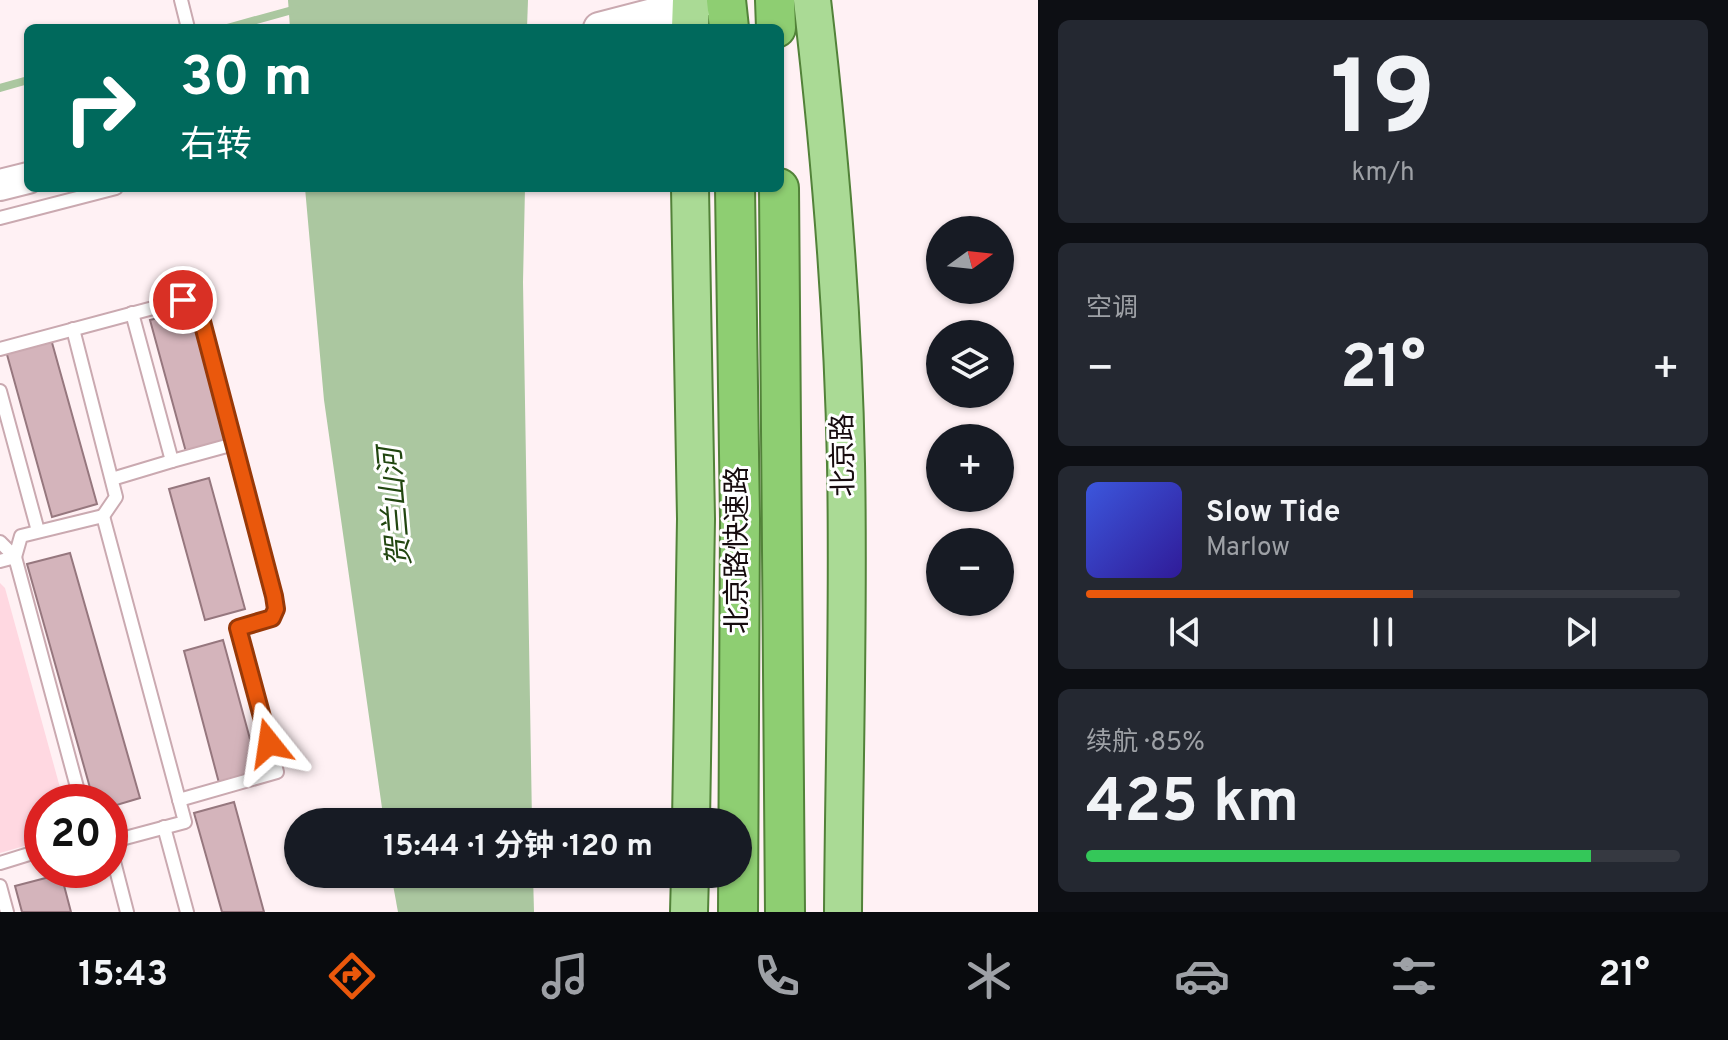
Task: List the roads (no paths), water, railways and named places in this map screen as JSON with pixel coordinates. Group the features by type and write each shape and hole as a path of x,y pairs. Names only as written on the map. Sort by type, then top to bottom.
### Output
{"highway":[{"path":"775,0 776,24"},
{"path":"701,6 724,24"},
{"name":"北京路快速路","path":"735,192 740,519 738,912"},
{"name":"北京路快速路","path":"779,192 785,912"}],"main road":[{"name":"北京路","path":"812,0 823,96 840,314 846,465 843,912"},
{"path":"690,192 696,519 691,808"},
{"path":"689,912 690,888"}],"street":[{"path":"615,24 701,6"},
{"path":"0,185 24,179"}],"lane":[{"path":"181,0 187,24"},
{"path":"0,218 101,192"},
{"path":"0,349 183,300 192,301 199,310 276,609 272,618 238,628 277,772 179,800"},
{"path":"132,313 172,461"},
{"path":"15,557 21,536 103,516 116,497 73,329"},
{"path":"0,391 38,531"},
{"path":"112,479 234,444"},
{"path":"103,516 185,822 128,838"},
{"path":"0,542 15,557 76,784"},
{"path":"0,561 15,557"},
{"path":"164,827 187,912"},
{"path":"0,863 24,856"},
{"path":"0,886 7,912"},
{"path":"121,888 127,912"}],"water":[{"path":"288,0 528,0 527,24 290,24"},
{"name":"贺兰山河","path":"305,192 525,192 523,282 532,808 382,808 324,400"},
{"path":"394,888 533,888 534,912 398,912"}],"waterway":[{"path":"242,24 296,9"},
{"path":"0,88 24,81"}]}
